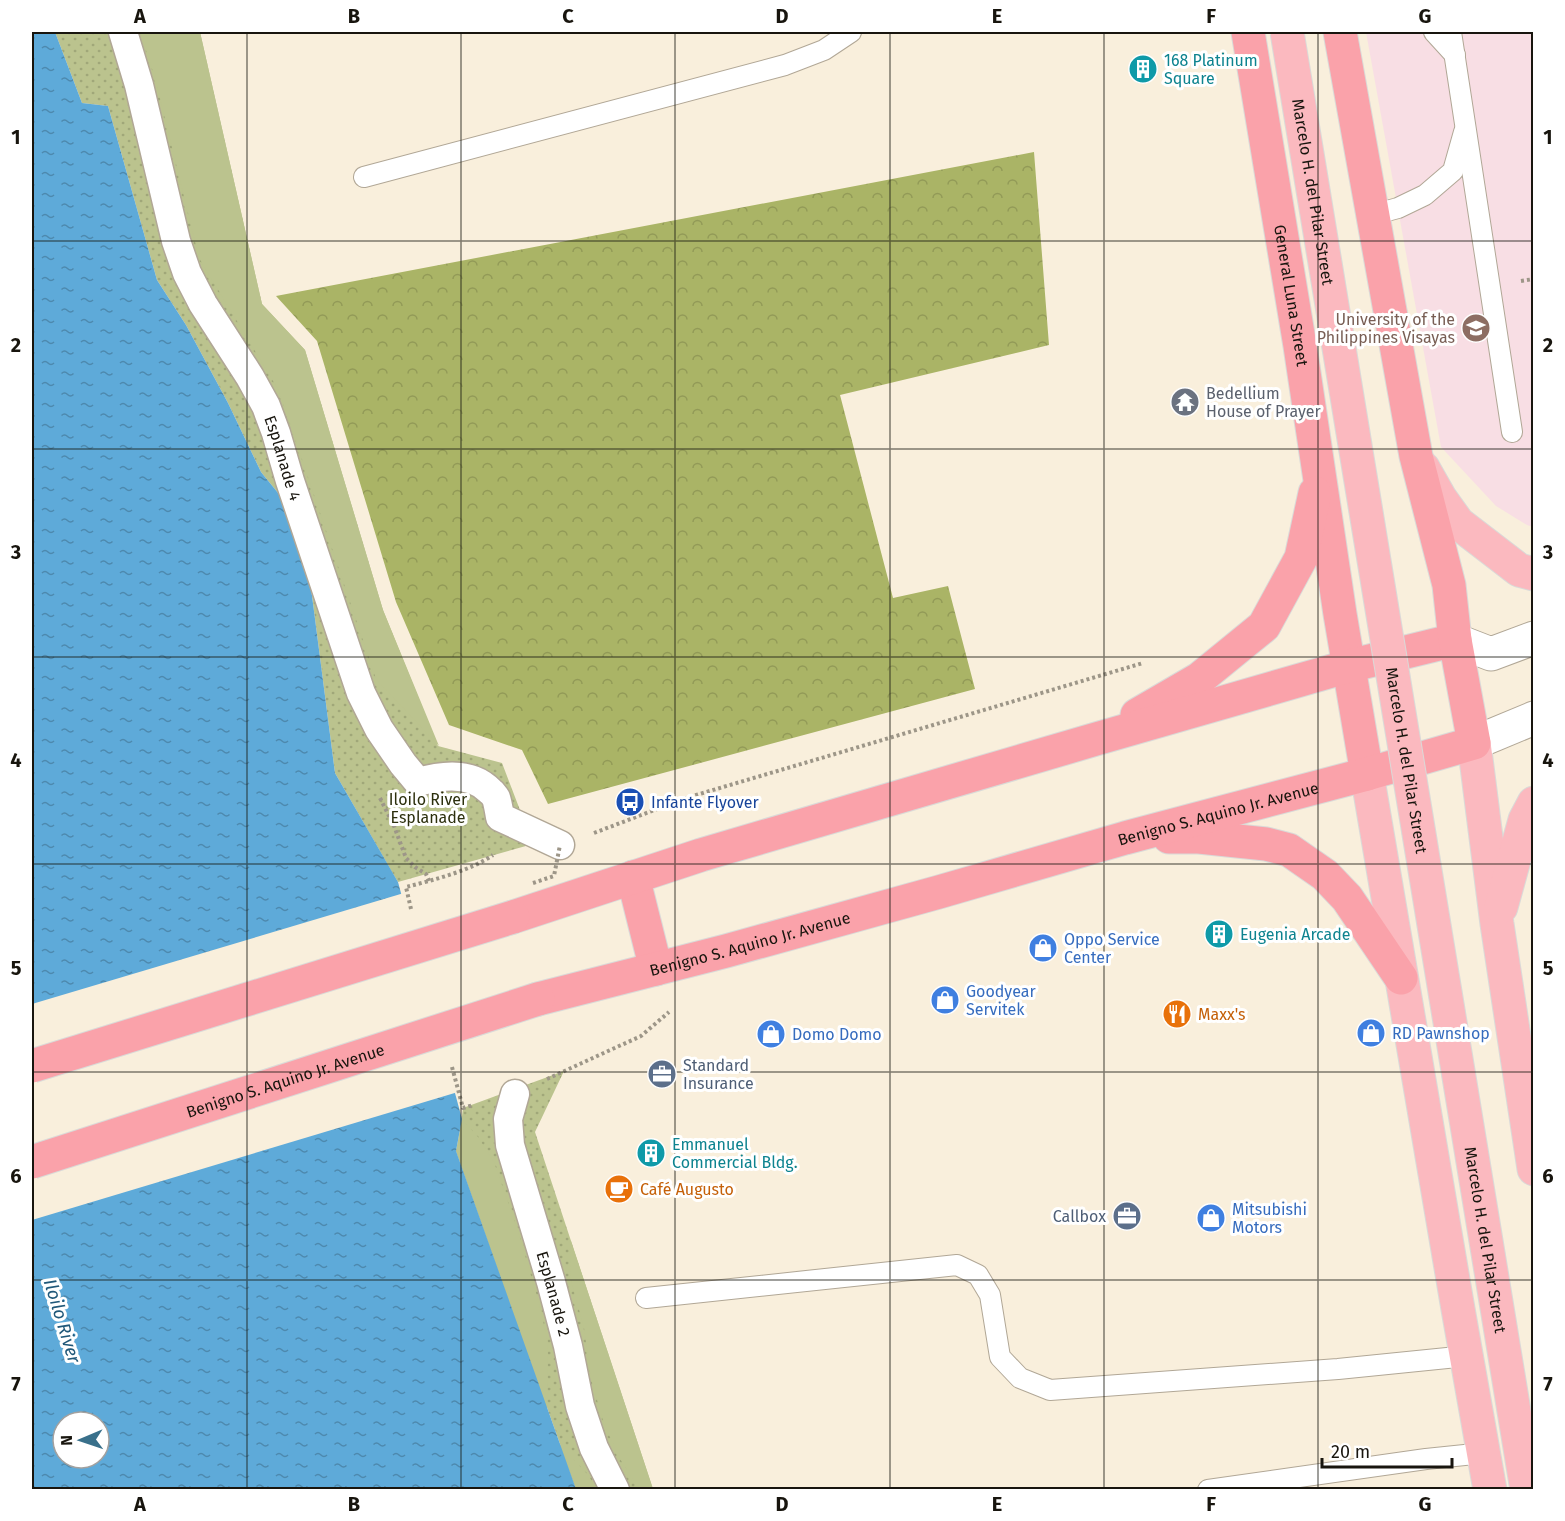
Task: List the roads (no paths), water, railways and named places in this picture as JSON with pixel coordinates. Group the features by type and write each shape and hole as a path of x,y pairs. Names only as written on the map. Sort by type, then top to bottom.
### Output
{"highway":[{"name":"General Luna Street","path":"1248,32 1320,470 1349,666"},
{"path":"1340,32 1416,456 1449,585 1455,640 1474,743"},
{"path":"1096,739 1199,679 1264,626 1301,558 1320,470"},
{"path":"32,1066 701,855 1349,666 1455,640"},
{"path":"1349,666 1367,774"},
{"name":"Benigno S. Aquino Jr. Avenue","path":"32,1162 538,999 917,898 1125,838 1367,774 1474,743"},
{"path":"1125,838 1199,837 1266,844 1289,850 1325,874 1347,898 1401,978"},
{"path":"633,877 656,969"}],"main road":[{"name":"Marcelo H. del Pilar Street","path":"1287,32 1527,1490"},
{"path":"1416,456 1440,498 1458,523 1519,570 1533,574"},
{"path":"1455,640 1491,654 1533,638"},
{"path":"1533,718 1474,743 1497,924 1533,1169"},
{"path":"1367,774 1490,1490"},
{"path":"1497,924 1525,820 1533,803"}],"street":[{"name":"Esplanade 4","path":"123,32 139,85 176,241 187,273 203,304 266,406 369,711 391,748 418,782 449,776 467,777 483,784 495,796 500,817 565,843"},
{"name":"Esplanade 2","path":"515,1094 508,1119 510,1145 551,1282 568,1346 580,1406 594,1448 615,1490"}],"lane":[{"path":"364,177 785,65 824,50 851,32"},
{"path":"1434,32 1455,56"},
{"path":"1451,32 1512,432"},
{"path":"1372,215 1398,208 1425,195 1453,171 1466,127"},
{"path":"646,1298 957,1265 978,1275 990,1295 1000,1357 1020,1378 1050,1390 1338,1370 1467,1356"},
{"path":"1208,1490 1484,1453"}],"water":[{"name":"Iloilo River","path":"32,32 55,32 82,103 108,106 157,280 186,325 228,403 261,472 287,504 311,588 335,773 398,882 462,1119 456,1151 576,1489 32,1489"}],"place":[{"name":"168 Platinum Square","path":"1143,69"},
{"name":"University of the Philippines Visayas","path":"1476,328"},
{"name":"Bedellium House of Prayer","path":"1185,402"},
{"name":"Infante Flyover","path":"630,802"},
{"name":"Eugenia Arcade","path":"1219,934"},
{"name":"Oppo Service Center","path":"1043,948"},
{"name":"Goodyear Servitek","path":"945,1000"},
{"name":"Maxx's","path":"1177,1014"},
{"name":"RD Pawnshop","path":"1371,1033"},
{"name":"Domo Domo","path":"771,1034"},
{"name":"Standard Insurance","path":"662,1074"},
{"name":"Emmanuel Commercial Bldg.","path":"651,1153"},
{"name":"Café Augusto","path":"619,1189"},
{"name":"Callbox","path":"1127,1216"},
{"name":"Mitsubishi Motors","path":"1211,1218"}],"park label":[{"name":"Iloilo River Esplanade","path":"428,808"}]}
